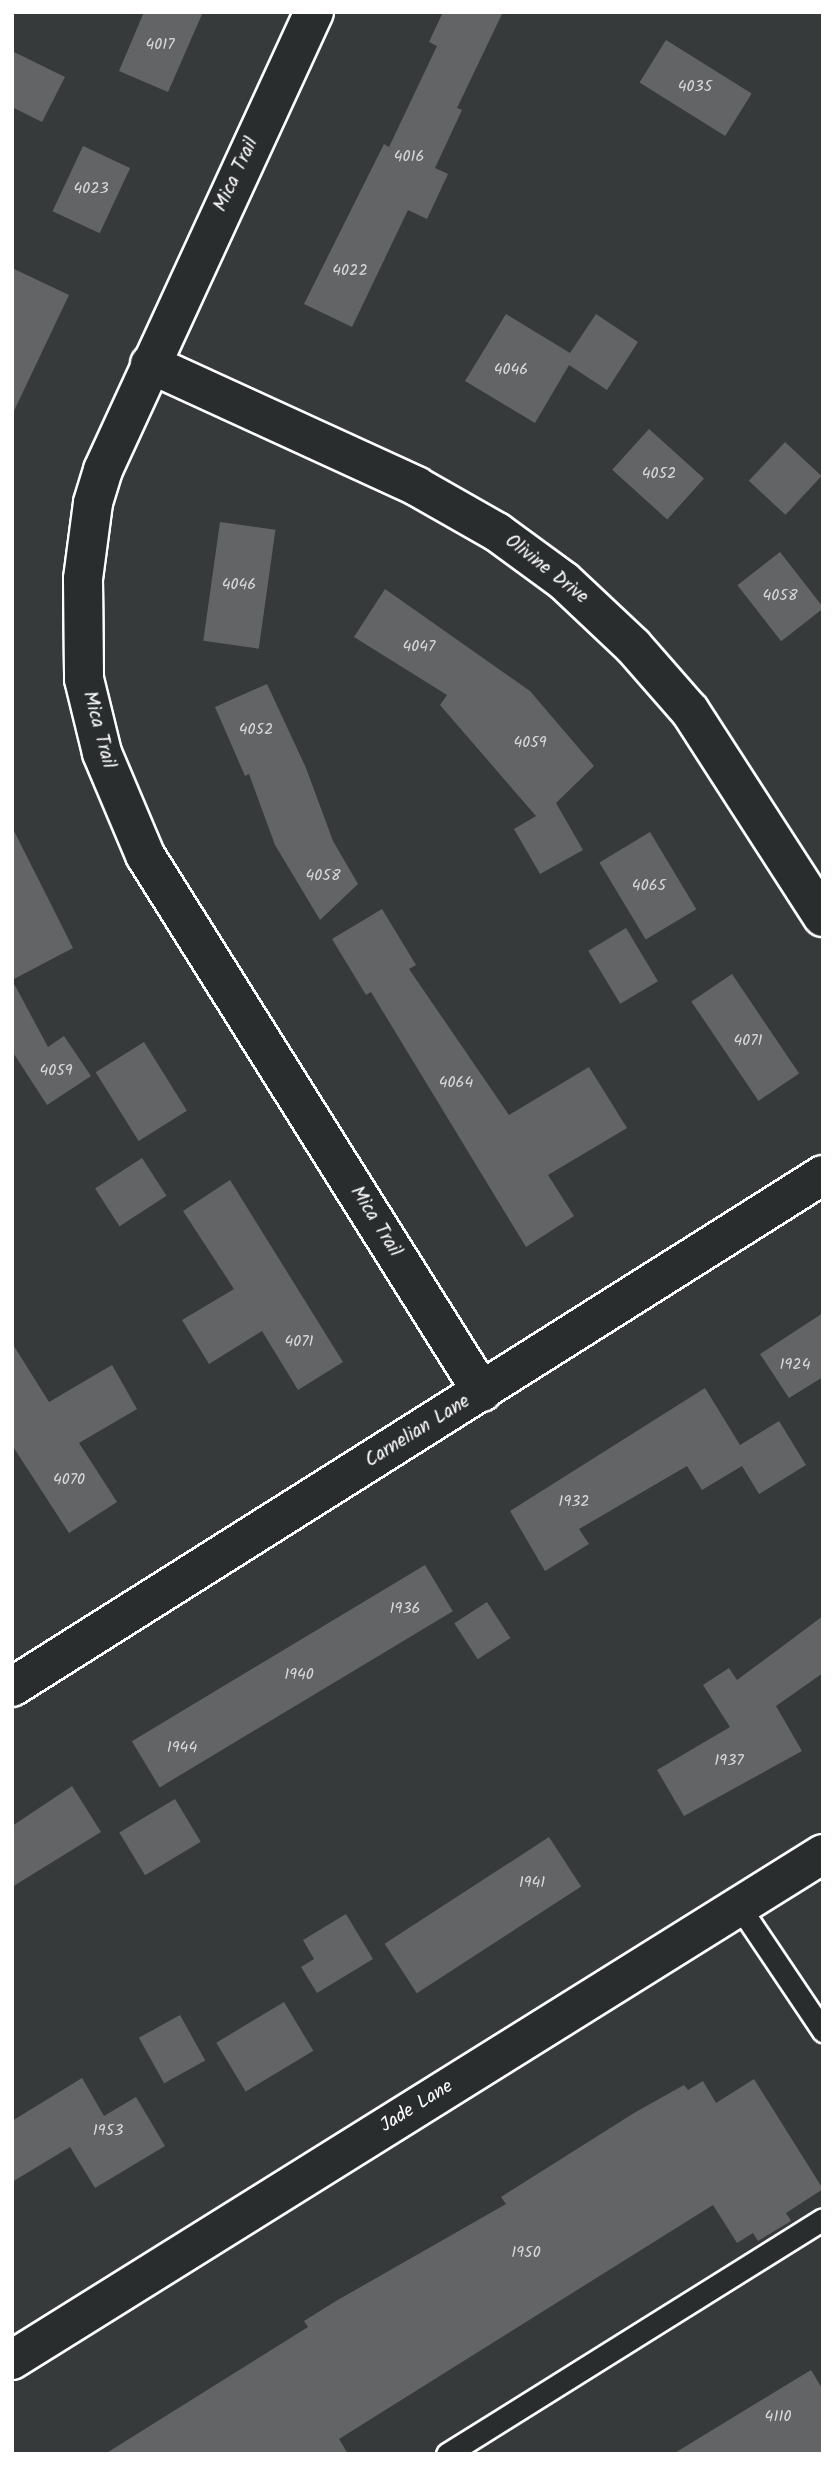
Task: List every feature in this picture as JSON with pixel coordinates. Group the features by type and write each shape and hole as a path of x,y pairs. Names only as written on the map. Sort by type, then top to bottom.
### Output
{"street":[{"name":"Mica Trail","path":"314,12 103,470 86,543 80,647 102,753 145,855 482,1392"},
{"name":"Olivine Drive","path":"150,364 416,485 497,532 564,581 679,696 823,917"},
{"name":"Carnelian Lane","path":"17,1675 482,1392 823,1175"},
{"name":"Jade Lane","path":"12,2360 823,1854"}],"lane":[{"path":"739,1906 823,2031"},
{"path":"447,2454 823,2219"}],"building":[{"path":"144,12 203,12 168,92 119,71"},
{"path":"443,12 503,12 457,108 462,110 435,168 448,174 427,219 408,210 352,327 304,304 384,144 389,147 437,46 429,42"},
{"path":"666,40 752,94 725,136 640,82"},
{"path":"12,51 65,77 42,122 12,107"},
{"path":"83,146 130,168 100,233 53,211"},
{"path":"12,268 69,295 12,415"},
{"path":"506,314 570,353 596,314 638,342 607,390 569,365 535,423 465,381"},
{"path":"649,429 704,479 667,519 612,470"},
{"path":"785,442 822,476 785,515 749,481"},
{"path":"220,522 275,530 259,649 203,641"},
{"path":"780,552 823,607 781,641 737,585"},
{"path":"385,589 530,691 594,766 556,803 583,850 540,874 514,829 536,816 440,705 447,695 354,637"},
{"path":"267,684 306,768 333,841 358,884 320,920 275,845 249,774 245,776 215,707"},
{"path":"12,827 73,948 12,980"},
{"path":"650,832 696,909 646,940 599,862"},
{"path":"382,909 416,965 409,969 509,1115 589,1067 627,1128 548,1175 574,1216 526,1247 371,992 366,995 332,939"},
{"path":"626,928 658,981 620,1004 588,951"},
{"path":"732,974 799,1073 758,1101 691,1001"},
{"path":"12,980 48,1047 64,1036 91,1076 47,1105 12,1051"},
{"path":"144,1042 187,1111 139,1141 96,1072"},
{"path":"142,1158 167,1196 120,1226 95,1188"},
{"path":"230,1180 343,1362 298,1390 262,1331 209,1364 182,1320 234,1289 183,1211"},
{"path":"823,1313 823,1377 789,1398 760,1354"},
{"path":"12,1343 49,1402 112,1365 137,1409 79,1443 117,1502 69,1533 12,1445"},
{"path":"705,1388 740,1445 779,1421 806,1465 759,1494 742,1466 702,1490 687,1466 579,1529 589,1544 545,1571 510,1511"},
{"path":"425,1565 453,1611 160,1787 132,1741"},
{"path":"487,1602 510,1638 478,1659 454,1623"},
{"path":"823,1616 823,1673 776,1706 802,1751 684,1816 657,1770 730,1727 703,1685 729,1668 737,1680"},
{"path":"72,1786 101,1832 12,1887 12,1826"},
{"path":"175,1799 201,1842 145,1875 119,1832"},
{"path":"549,1837 581,1886 417,1993 385,1944"},
{"path":"346,1914 373,1959 317,1993 301,1967 314,1959 303,1940"},
{"path":"284,2002 313,2051 246,2092 216,2043"},
{"path":"180,2015 205,2060 164,2083 139,2038"},
{"path":"82,2078 104,2116 136,2097 165,2146 95,2188 70,2147 12,2182 12,2121"},
{"path":"754,2079 823,2189 786,2213 791,2221 758,2241 753,2233 737,2243 713,2205 339,2439 348,2454 105,2454 308,2327 304,2321 336,2301 506,2204 501,2197 634,2113 684,2085 688,2090 703,2081 716,2103"},
{"path":"811,2370 823,2390 823,2454 673,2454"}]}
